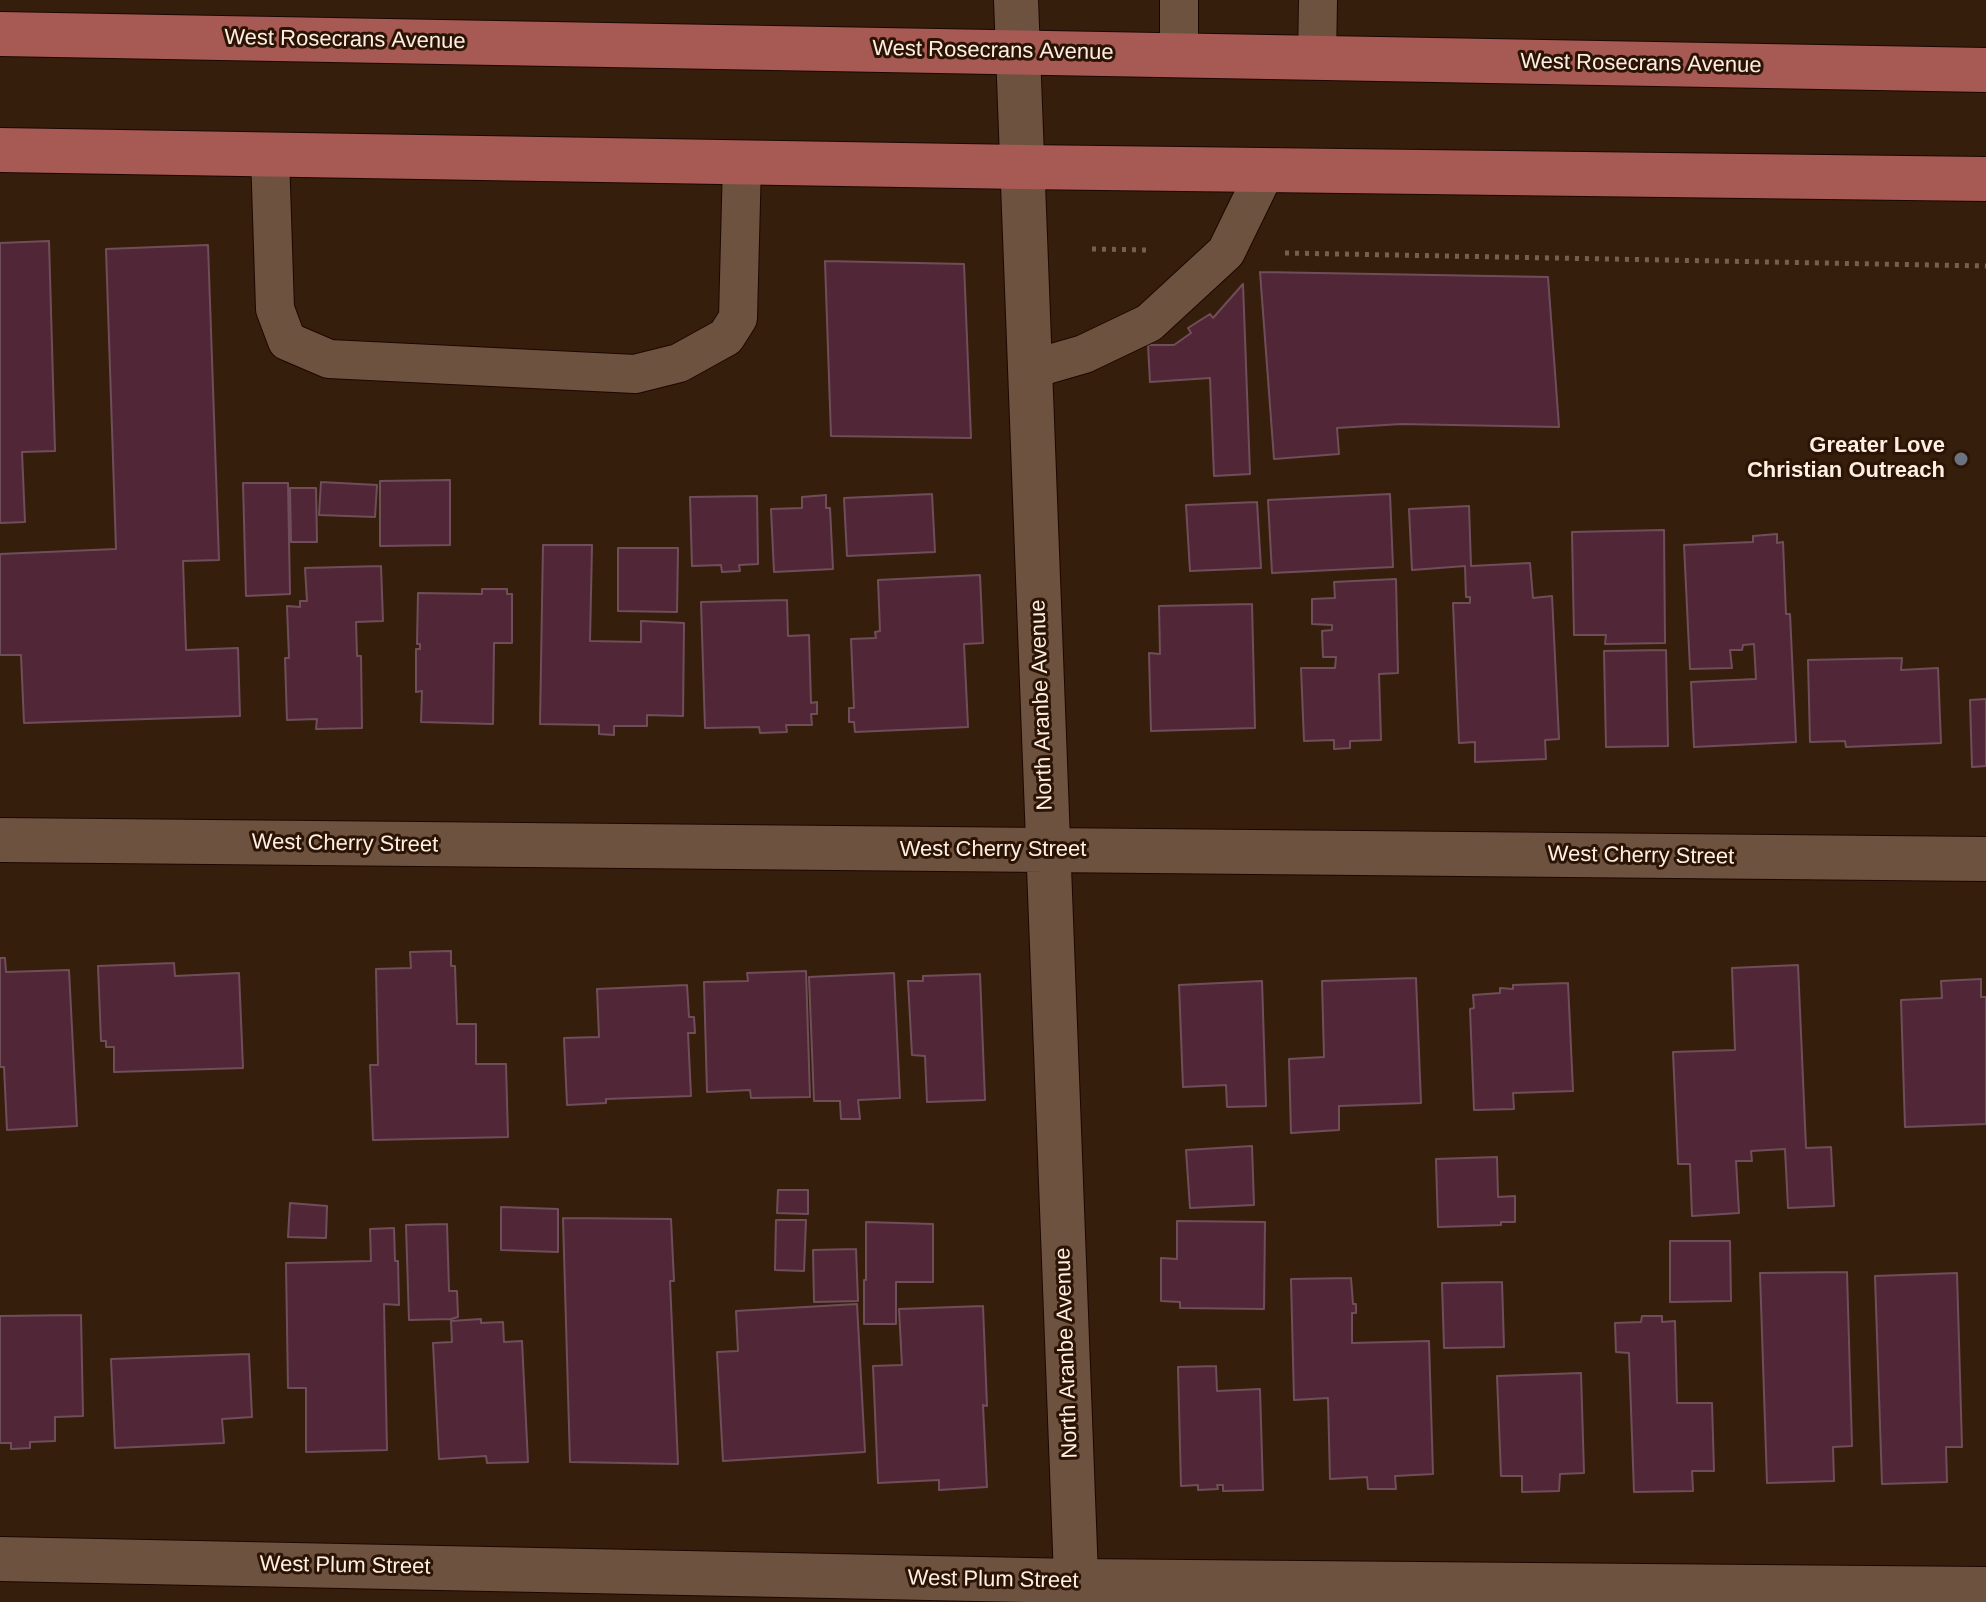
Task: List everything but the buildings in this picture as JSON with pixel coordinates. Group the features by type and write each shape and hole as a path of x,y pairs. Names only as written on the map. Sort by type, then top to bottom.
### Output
{"main road":[{"name":"West Rosecrans Avenue","path":"0,34 1986,70"},
{"path":"0,150 1986,179"}],"street":[{"name":"North Aranbe Avenue","path":"1016,0 1077,1592"},
{"name":"West Cherry Street","path":"0,840 1986,859"},
{"name":"West Plum Street","path":"0,1559 1077,1592 1986,1589"}],"lane":[{"path":"1179,0 1179,55"},
{"path":"1317,58 1318,0"},
{"path":"270,155 275,309 287,341 329,359 635,374 679,363 726,337 738,318 742,162"},
{"path":"1029,370 1084,354 1149,323 1226,252 1266,170"}],"path":[{"path":"1092,249 1986,266"}],"place":[{"name":"Greater Love Christian Outreach","path":"1961,459"}]}
